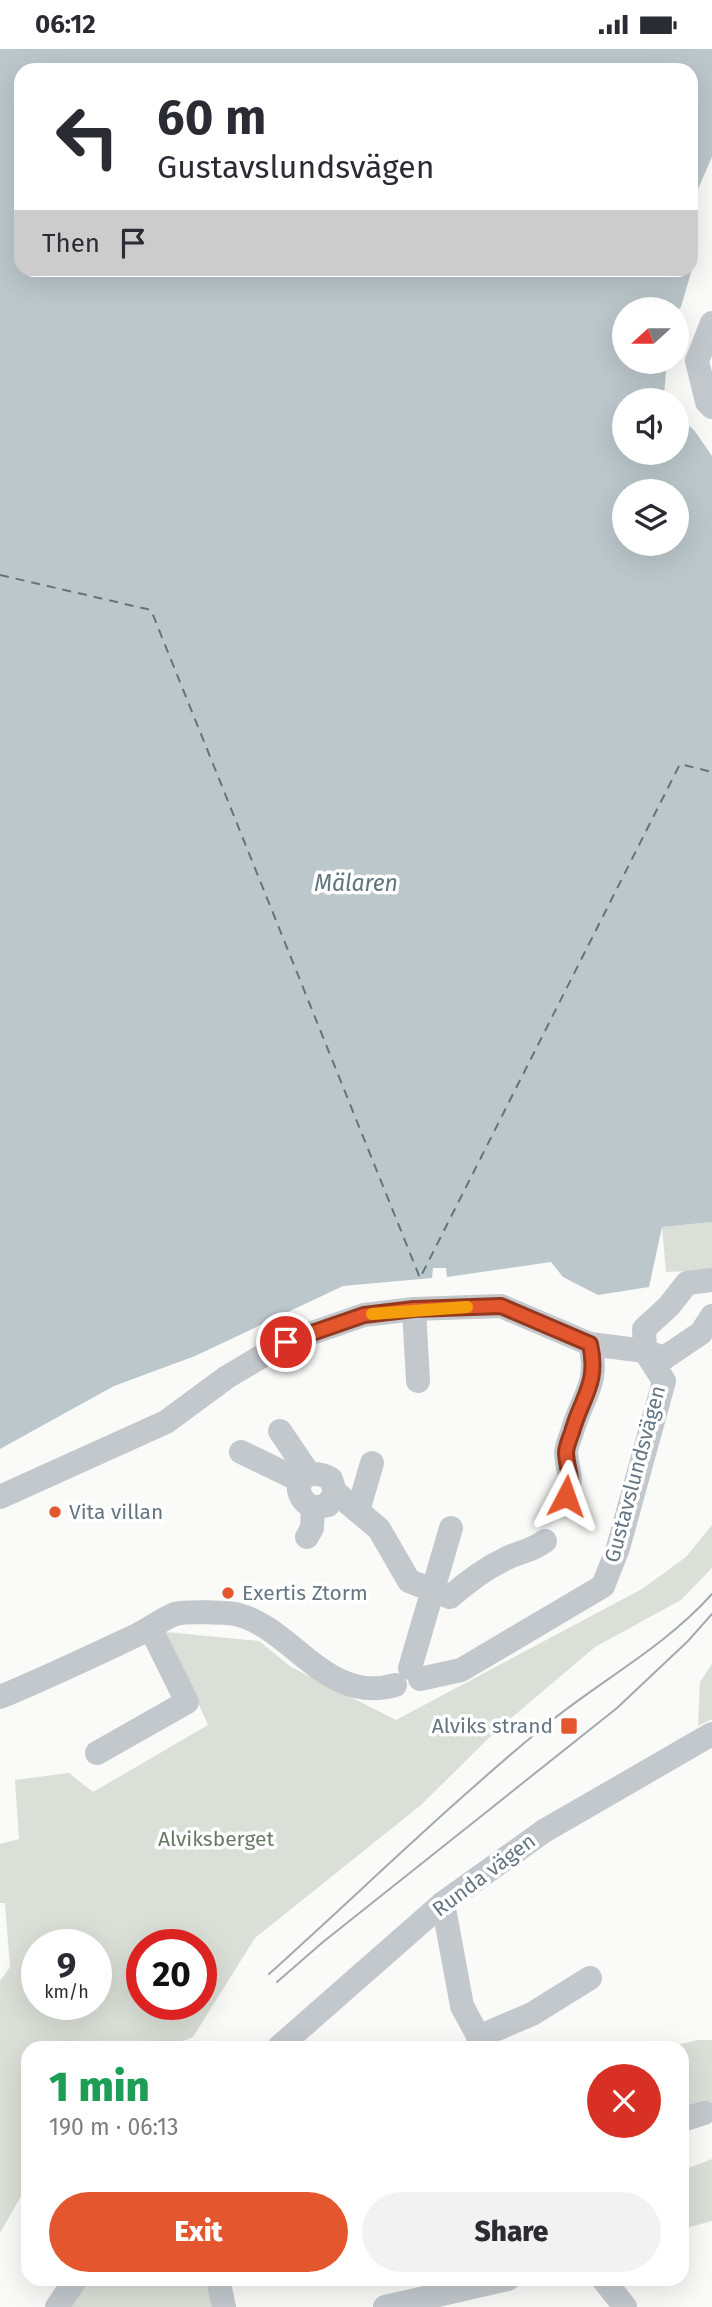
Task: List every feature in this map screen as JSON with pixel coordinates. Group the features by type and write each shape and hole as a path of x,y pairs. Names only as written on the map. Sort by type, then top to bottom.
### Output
{"street":[{"path":"712,323 697,361 707,402 712,407"},
{"path":"645,1351 644,1329 669,1306 687,1283 712,1280"},
{"path":"0,1497 166,1422 227,1377 286,1342 364,1315 414,1309 501,1306 590,1344 645,1351 664,1358 701,1333 712,1316"},
{"path":"414,1309 418,1381"},
{"path":"566,1496 572,1477 566,1453 576,1415 590,1387 595,1364 590,1344"},
{"name":"Gustavslundsvägen","path":"0,1697 150,1629 176,1614 239,1615 265,1628 310,1663 353,1685 376,1691 408,1677 461,1670 603,1586 618,1548 664,1381 645,1351"},
{"path":"280,1431 305,1478"},
{"path":"241,1453 305,1478 320,1472 331,1479 335,1492 379,1529 409,1581 450,1597 473,1577 507,1558 534,1549 545,1541"},
{"path":"358,1511 372,1463"},
{"path":"305,1478 299,1492 303,1503 313,1508 328,1505 335,1492"},
{"path":"307,1538 312,1528 313,1508"},
{"path":"408,1677 450,1528"},
{"path":"97,1753 187,1702 150,1629"},
{"name":"Runda vägen","path":"286,2041 443,1903 544,1831 712,1734"},
{"path":"443,1903 462,2006 477,2041 532,2014 590,1978"},
{"path":"57,2307 71,2286"},
{"path":"220,2286 225,2307"},
{"path":"385,2307 477,2286"},
{"path":"608,2286 625,2307"}],"green space":[{"path":"712,1222 712,1270 666,1272 662,1227"},
{"name":"Alviksberget","path":"712,1525 712,1568 681,1600 595,1647 496,1731 421,1805 255,1938 217,1999 217,1929 126,1929 126,2020 204,2020 193,2037 183,2041 21,2041 21,2196 0,2233 0,1981 10,1967 5,1903 0,1903 0,1844 19,1839 15,1780 69,1773 93,1792 208,1725 166,1632 259,1641 291,1667 396,1720 642,1589 686,1557"},
{"path":"712,1664 712,1719 698,1726 700,1682"},
{"path":"712,2040 712,2120 689,2118 689,2042"},
{"path":"712,2159 712,2221 689,2227 689,2168"},
{"path":"84,2286 210,2286 214,2307 70,2307"}],"water":[{"name":"Mälaren","path":"0,49 712,49 712,157 698,189 698,63 14,63 14,277 690,277 684,297 612,297 612,375 666,375 665,388 612,388 612,465 689,465 689,426 712,456 712,1222 662,1227 649,1287 598,1295 563,1277 551,1262 447,1277 446,1268 433,1268 432,1278 343,1286 195,1356 114,1386 0,1449"}],"ferry route":[{"path":"0,575 151,610 420,1278 680,764 712,772"}],"tram line":[{"path":"269,1974 506,1759 562,1712 673,1631 712,1594"},
{"path":"277,1982 323,1942 617,1708 688,1641 712,1614"}],"slow traffic":[{"path":"372,1314 467,1307"}],"place":[{"name":"Vita villan","path":"55,1512"},
{"name":"Exertis Ztorm","path":"228,1593"},
{"name":"Alviks strand","path":"569,1726"}],"route":[{"path":"286,1342 364,1315 414,1309 501,1306 590,1344 595,1364 590,1387 576,1415 566,1453 572,1477 566,1496"}]}
